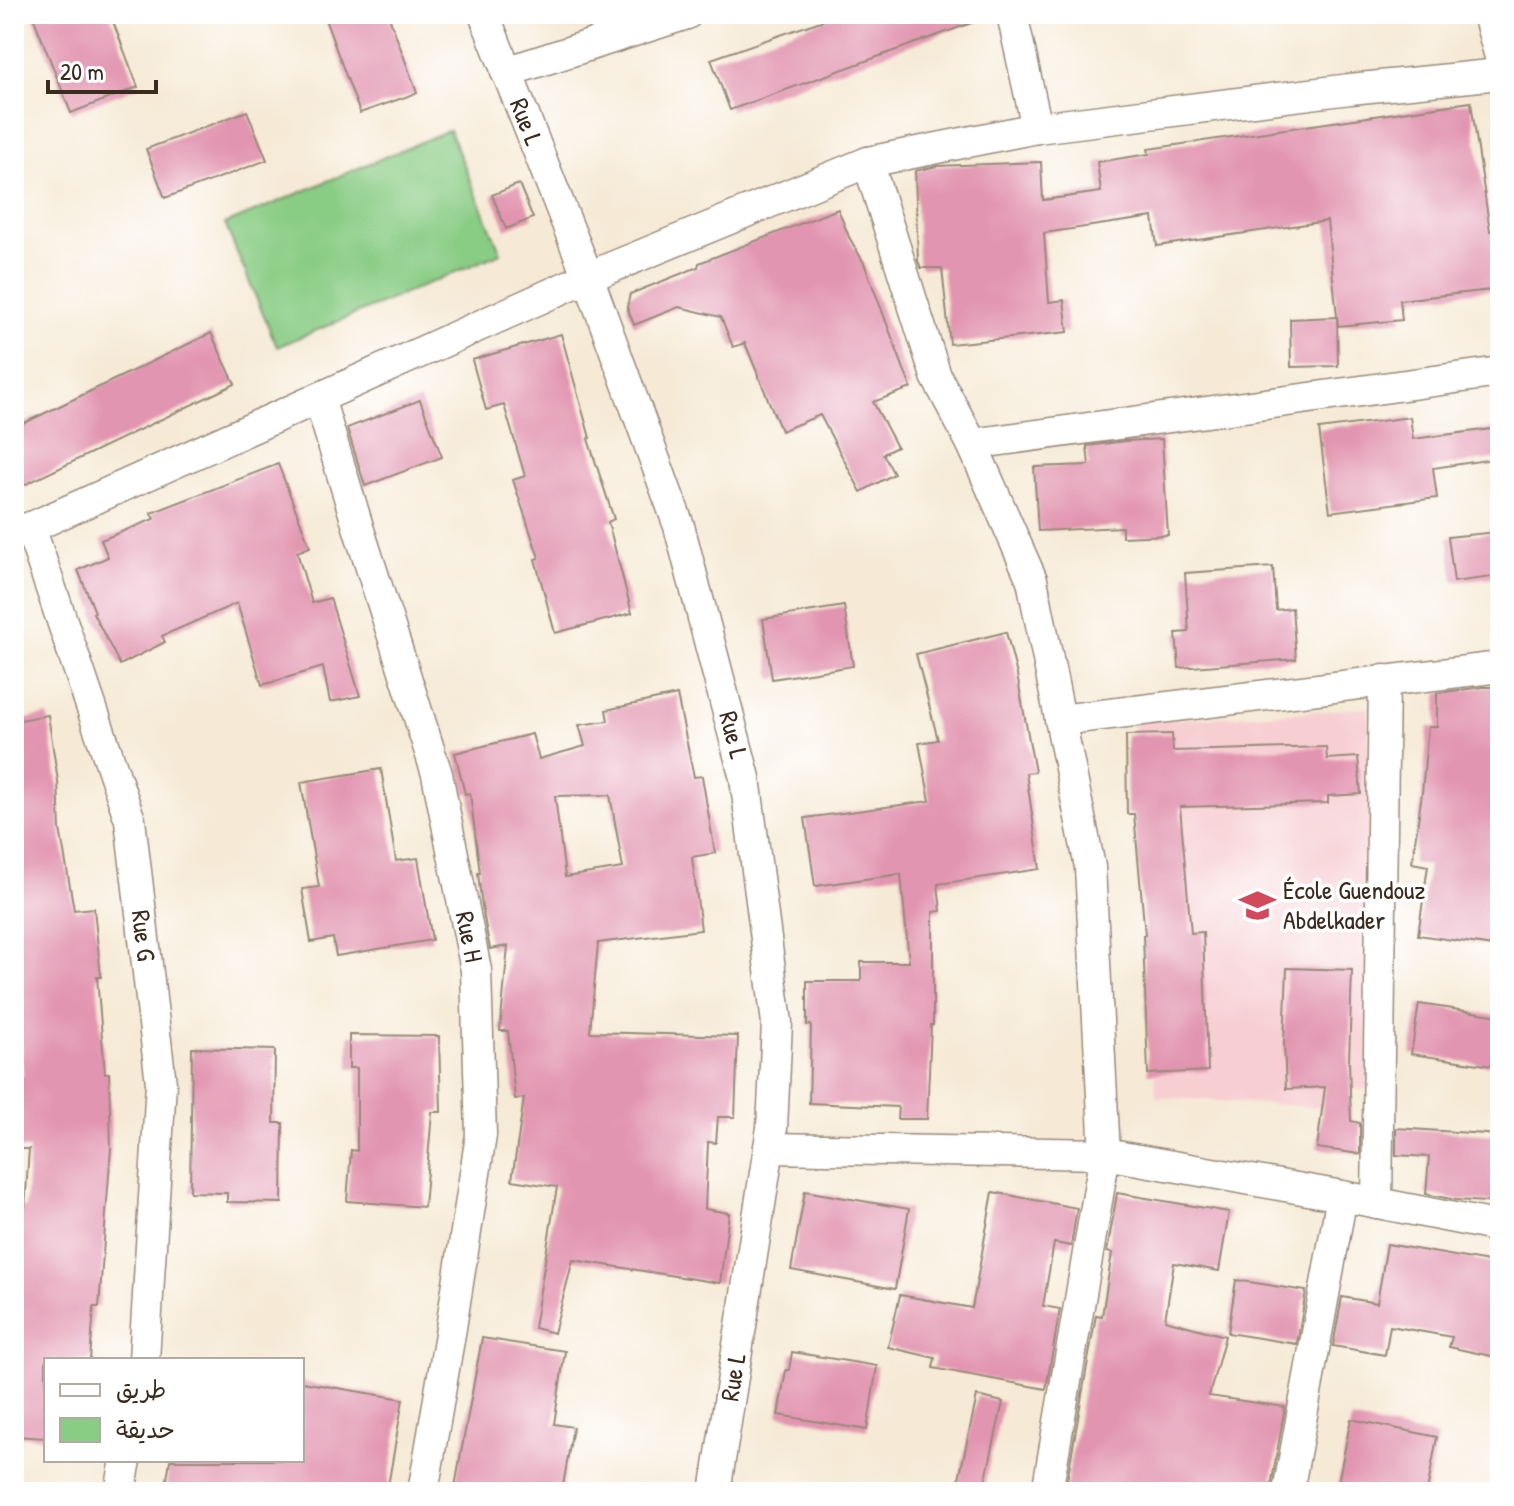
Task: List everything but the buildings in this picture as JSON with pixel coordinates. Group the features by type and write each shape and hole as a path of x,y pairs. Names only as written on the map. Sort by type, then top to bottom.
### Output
{"street":[{"name":"Rue L","path":"484,14 588,277 679,526 745,778 777,1023 772,1128 715,1492"},
{"path":"506,72 687,14"},
{"path":"1012,14 1037,128"},
{"path":"1488,14 1500,57"},
{"path":"22,531 588,277 868,162 1037,128 1350,89 1500,74"},
{"path":"868,162 936,376 972,444 1032,580 1090,867 1105,1154 1047,1492"},
{"path":"972,444 1500,372"},
{"name":"Rue H","path":"319,398 437,774 476,970 481,1135 423,1492"},
{"name":"Rue G","path":"22,531 130,820 161,1083 144,1358"},
{"path":"1060,720 1500,667"},
{"path":"1377,1203 1384,680"},
{"path":"769,1148 1105,1154 1500,1227"},
{"path":"1288,1492 1342,1196"},
{"path":"120,1492 126,1462"}],"shaded area":[{"name":"École Guendouz Abdelkader","path":"1368,708 1374,1090 1353,1089 1346,1109 1156,1097 1133,722"}],"green space":[{"path":"449,130 501,253 277,347 225,224"}],"place":[{"name":"École Guendouz Abdelkader","path":"1257,905"}]}
